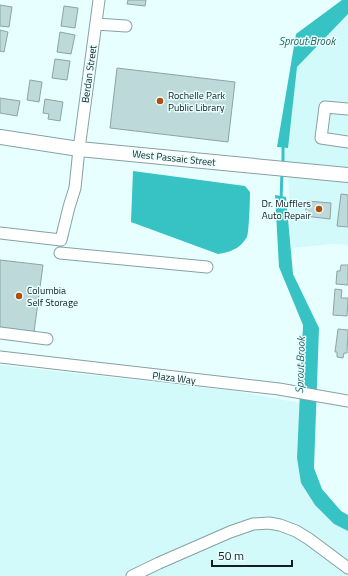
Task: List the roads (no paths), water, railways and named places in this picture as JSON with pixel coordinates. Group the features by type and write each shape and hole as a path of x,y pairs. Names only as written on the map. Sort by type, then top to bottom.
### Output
{"main road":[{"name":"West Passaic Street","path":"0,137 79,149 348,175"}],"street":[{"name":"Berdan Street","path":"0,232 61,240 75,188 99,0"},
{"path":"96,24 126,26"},
{"path":"348,109 325,107 321,138 348,142"},
{"path":"60,253 207,266"},
{"path":"0,333 47,339"},
{"name":"Plaza Way","path":"3,360 291,391 344,400"},
{"path":"133,576 230,532 253,524 269,523 280,524 296,531 348,568"}],"water":[{"name":"Sprout Brook","path":"342,0 348,0 348,14 297,67 288,148 277,147 296,34"},
{"path":"133,171 245,186 250,192 247,237 238,247 218,254 131,222"},
{"path":"275,195 286,197 293,274 319,328 314,468 322,489 341,511 348,515 348,531 334,524 315,505 301,483 297,458 303,325 279,267"}],"waterway":[{"name":"Sprout Brook","path":"283,148 283,164"},
{"name":"Sprout Brook","path":"281,200 282,172"}],"place":[{"name":"Rochelle Park Public Library","path":"160,101"},
{"name":"Dr. Mufflers Auto Repair","path":"319,209"},
{"name":"Columbia Self Storage","path":"19,296"}]}
